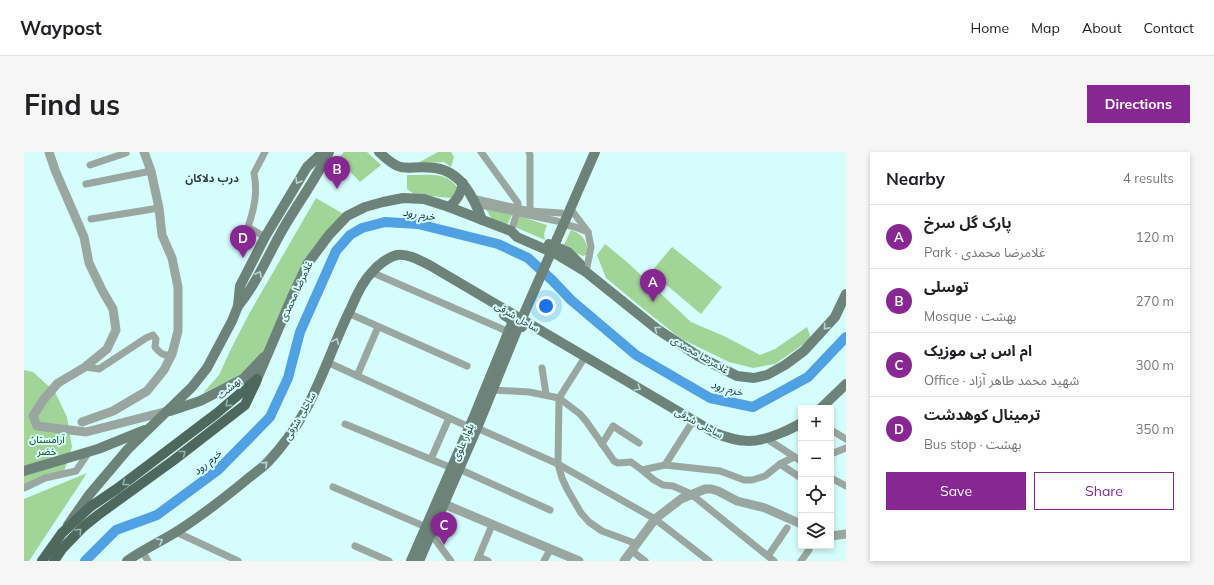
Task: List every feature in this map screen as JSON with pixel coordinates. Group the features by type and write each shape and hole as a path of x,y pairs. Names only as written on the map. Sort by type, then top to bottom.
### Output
{"main road":[{"path":"62,533 89,495 128,449 192,387 207,368 232,321 238,306 240,286 307,166 313,152"},
{"path":"307,166 323,152"},
{"path":"238,306 249,293 283,228 329,152"},
{"path":"378,152 389,162 402,168 436,168 453,175 463,183 475,202 482,220"},
{"path":"516,323 591,152"},
{"path":"560,220 570,208 595,152"},
{"path":"449,207 461,193 463,183"},
{"name":"غلامرضا محمدی","path":"258,379 292,297 308,263 329,235 347,216 365,207 403,198 424,199 449,207 511,231 517,237 556,254 586,272 657,329 698,356 737,376 754,378 767,375 785,365 804,351 835,317 846,294"},
{"path":"274,223 283,228"},
{"name":"ساحلی شرقی","path":"127,561 176,532 225,497 267,463 285,442 306,410 348,313 371,272 388,259 402,255 414,258 431,266"},
{"path":"431,266 450,283 516,323 584,359"},
{"name":"ساحل شرقی","path":"431,266 584,359 604,368"},
{"name":"بلوار علوی","path":"419,561 428,531 473,428 508,332 516,323"},
{"name":"بلوار علوی","path":"473,428 493,390 516,323"},
{"path":"168,411 200,401 244,379 269,351"},
{"name":"ساحلی شرقی","path":"604,368 714,433 735,440 753,442 767,439 798,424"},
{"name":"بهشت","path":"42,561 62,533 90,507 118,488 217,413 258,379"},
{"name":"بهشت","path":"54,561 62,549 83,526 174,460 245,405 258,379"},
{"path":"824,405 845,386"},
{"path":"192,387 190,393 191,396 193,399 200,401"},
{"path":"24,471 90,451 151,428"},
{"name":"بلوار علوی","path":"411,561 444,504 455,469"}],"street":[{"path":"49,152 55,170 84,237 89,263 113,309 116,319 116,330 108,349 85,367 58,383 44,399 33,416 37,426 86,432 168,411"},
{"path":"90,165 126,154 126,152"},
{"path":"265,152 254,173 256,181 255,207 248,227 266,237"},
{"path":"482,152 518,203 511,231"},
{"path":"529,152 530,211"},
{"path":"82,422 113,411 147,391 164,370 172,354 178,331 178,287 172,258 162,235 159,208 146,154"},
{"path":"86,184 151,171"},
{"path":"475,202 486,206 560,220"},
{"path":"92,219 159,208"},
{"path":"570,208 588,232 592,246 586,272"},
{"path":"517,211 530,211 560,220 588,232"},
{"path":"371,272 508,332"},
{"path":"348,313 467,366"},
{"path":"357,376 378,327"},
{"path":"85,367 99,369 153,335 156,339 155,347 159,353 167,356 172,354"},
{"path":"584,359 559,398 558,464 562,478 581,513 589,522 602,531 635,547 645,561"},
{"path":"327,362 449,418 558,464 655,519 709,561"},
{"path":"542,368 546,394"},
{"path":"493,390 546,394 559,398 583,418 614,461 618,463 631,462 663,485 673,486 691,494 774,561"},
{"path":"431,459 449,418"},
{"path":"664,465 693,421"},
{"path":"345,424 550,510"},
{"path":"602,444 613,426 639,443"},
{"path":"834,432 846,439"},
{"path":"767,439 798,457"},
{"path":"834,453 846,448"},
{"path":"24,488 44,478 76,471 90,451"},
{"path":"642,470 664,465 720,471 744,480 752,480 765,476 780,464 798,458"},
{"path":"780,464 800,477"},
{"path":"834,480 846,486"},
{"path":"333,487 428,531 451,561"},
{"path":"624,561 655,519 681,499 705,489 718,491 743,504 765,508 798,523"},
{"path":"444,504 578,561"},
{"path":"488,561 478,559 492,525"},
{"path":"768,556 787,528"},
{"path":"176,532 238,561"},
{"path":"834,536 846,534"},
{"path":"355,546 389,561"},
{"path":"635,547 635,561"},
{"path":"544,561 550,550"},
{"path":"801,561 808,550"},
{"path":"142,551 148,561"}],"green space":[{"path":"344,152 367,152 381,165 360,182 338,159"},
{"path":"438,152 451,152 454,157 451,167 444,162 416,164"},
{"path":"407,175 434,175 447,178 457,187 455,196 450,198 414,194 407,189"},
{"path":"316,198 345,215 312,250 299,272 265,352 239,376 203,393 219,375 249,314"},
{"path":"486,209 512,215 506,227 493,221"},
{"path":"519,216 547,225 544,234 545,240 515,227"},
{"path":"571,230 581,235 585,240 588,251 586,255 583,256 559,246 565,243"},
{"path":"605,244 627,262 691,322 726,337 760,355 775,349 807,327 811,339 775,364 753,368 729,362 680,338 606,278 597,255"},
{"path":"672,247 722,287 701,314 651,272"},
{"name":"آرامستان خضر","path":"24,370 33,372 55,392 67,417 72,447 64,472 24,489"},
{"path":"87,473 29,561 24,561 24,499"}],"waterway":[{"name":"خرم رود","path":"85,561 116,530 157,515 218,470 270,417 288,378 300,332 336,251 350,235 362,228 385,222 418,224 498,244 528,258 571,300 636,355 710,398 753,407 808,377 846,337"}],"place":[{"name":"توسلی","path":"337,189"},
{"name":"ترمینال کوهدشت","path":"243,258"},
{"name":"پارک گل سرخ","path":"653,302"},
{"name":"ام اس بی موزیک","path":"444,545"}],"district":[{"name":"درب دلاکان","path":"212,178"}]}
